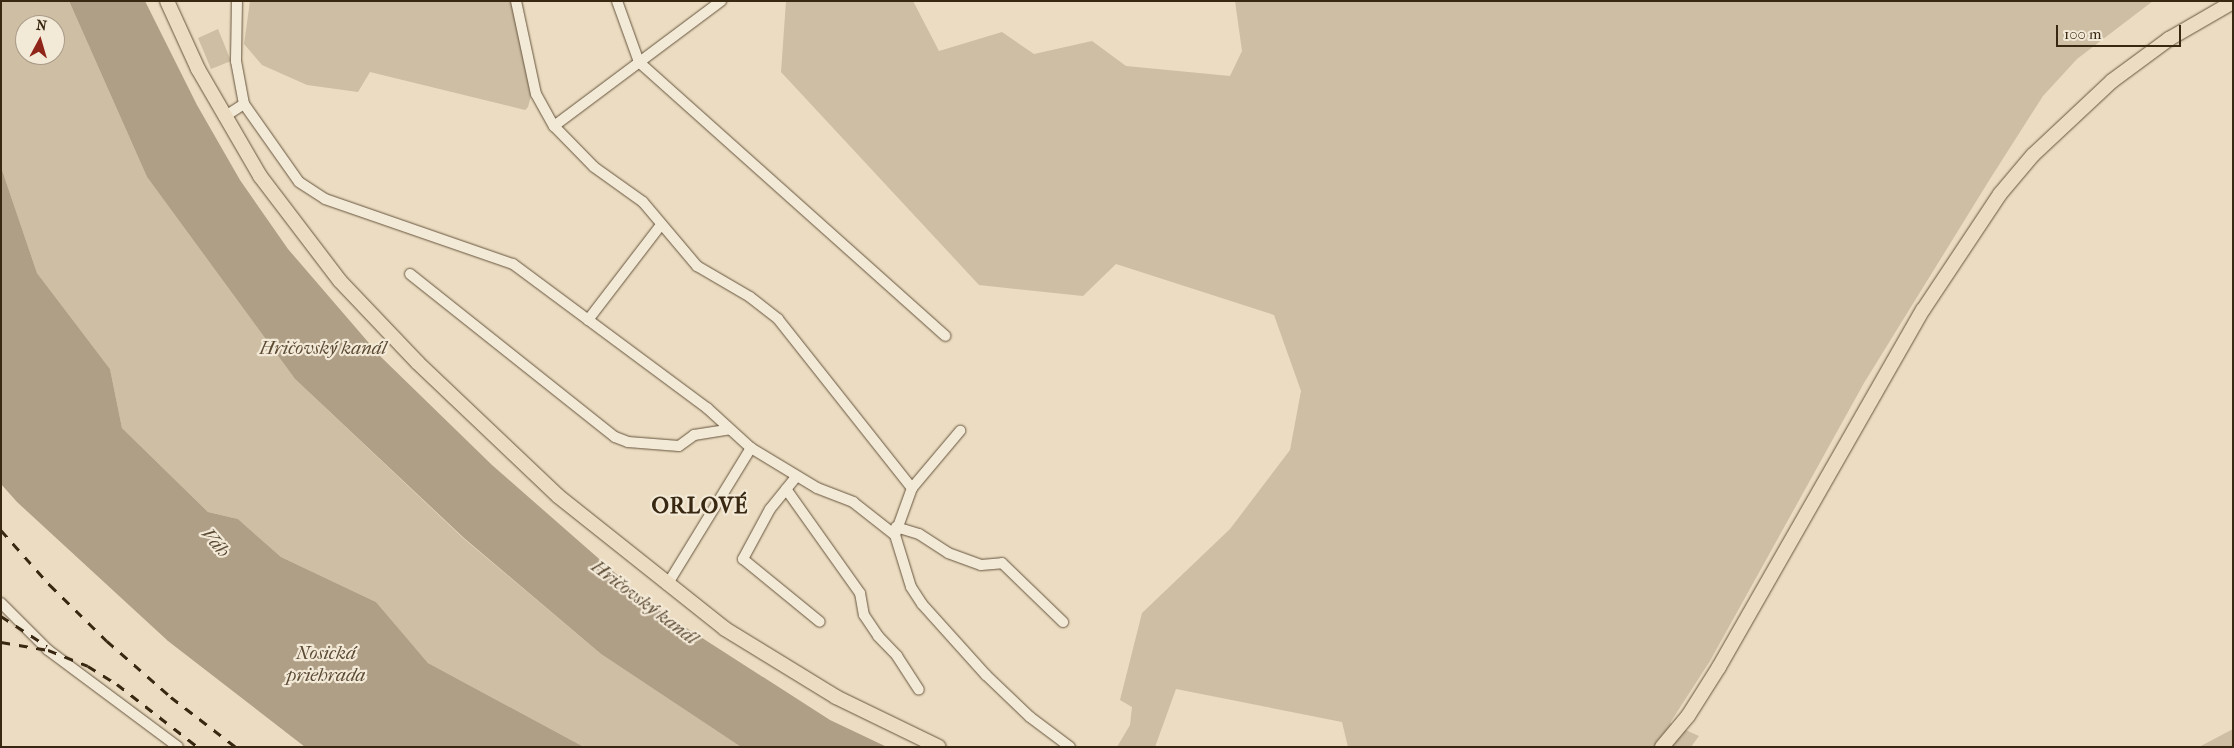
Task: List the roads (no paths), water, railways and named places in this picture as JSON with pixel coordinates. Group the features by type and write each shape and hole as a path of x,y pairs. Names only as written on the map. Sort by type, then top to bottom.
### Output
{"main road":[{"path":"167,1 224,117 287,213 360,304 418,363 558,496 724,630 803,678 938,747"},
{"path":"1662,747 1688,716 1720,667 1923,310 2000,194 2033,155 2112,82 2170,39 2225,3"}],"street":[{"path":"237,1 236,61 244,104 299,182 325,199 513,264 708,408 751,448 796,477 853,502 896,531 919,534 948,553 982,565 1002,563 1063,622"},
{"path":"516,1 536,94 554,126 594,167 643,202 697,266 750,297 778,319 912,488"},
{"path":"617,1 639,62 945,336"},
{"path":"554,126 721,1"},
{"path":"224,117 244,104"},
{"path":"588,320 661,225"},
{"path":"410,274 615,437 628,442 679,446 694,435 730,429"},
{"path":"960,431 912,488 896,531 911,587 922,604 986,675 1030,717 1070,747"},
{"path":"668,585 751,448"},
{"path":"796,477 770,508 743,559 820,622"},
{"path":"786,489 860,594 864,615 878,636 898,656 919,690"},
{"path":"1,603 48,650 178,747"}],"water":[{"name":"Hričovský kanál","path":"69,1 145,1 197,105 240,180 288,249 381,357 492,465 654,607 830,720 887,747 741,747 601,654 464,538 295,379 147,177"},
{"name":"Nosická priehrada","path":"1,167 37,273 110,369 122,428 208,512 238,519 281,557 376,602 428,663 584,747 305,747 168,641 17,502 1,484"}],"railway":[{"path":"1,530 50,585 107,641 171,697 236,747"},
{"path":"1,616 47,646"},
{"path":"1,642 48,650 88,666 117,684 198,747"}],"district":[{"name":"ORLOVÉ","path":"700,507"}],"water label":[{"name":"Váh","path":"215,543"}]}
